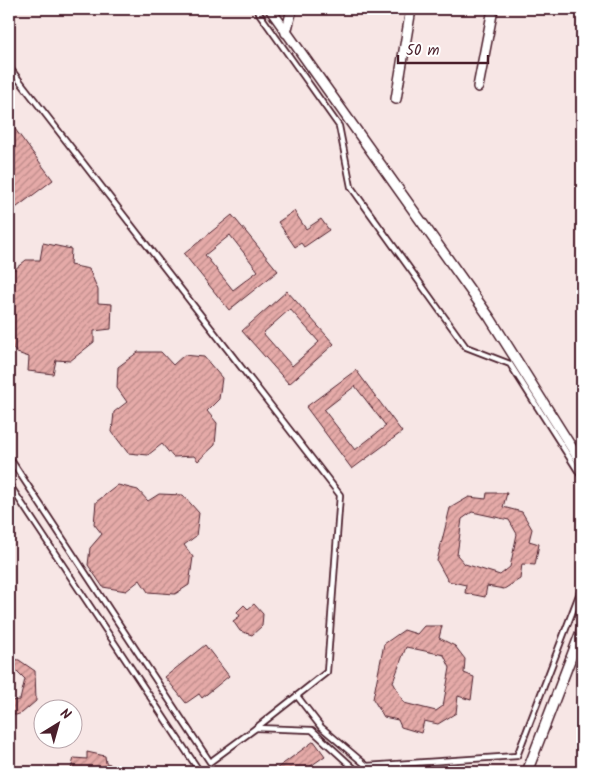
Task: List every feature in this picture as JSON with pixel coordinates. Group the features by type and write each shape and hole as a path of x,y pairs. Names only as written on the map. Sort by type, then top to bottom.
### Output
{"street":[{"path":"270,9 490,318 582,464"},
{"path":"286,33 292,9"},
{"path":"396,99 411,9"},
{"path":"478,86 493,9"},
{"path":"527,772 582,629"}],"lane":[{"path":"256,9 339,126 351,187 466,347 510,364 582,477"},
{"path":"9,67 340,496 327,672 210,762 9,457"},
{"path":"9,484 200,772"},
{"path":"297,696 321,727 366,766 518,756 582,586"},
{"path":"256,728 312,730 358,772"}],"building":[{"path":"9,121 53,180 9,213"},
{"path":"294,211 306,229 321,219 329,230 304,247 301,243 295,247 278,222"},
{"path":"232,215 278,271 229,310 184,254","holes":["230,235 258,271 233,290 205,255"]},
{"path":"43,243 71,249 70,265 89,269 98,290 98,303 112,304 111,329 94,331 94,342 70,361 56,360 53,374 28,371 29,357 17,353 9,344 9,274 26,260 40,260"},
{"path":"287,291 334,344 289,384 242,331","holes":["290,309 319,342 292,366 263,333"]},
{"path":"138,352 161,352 173,365 184,355 204,357 222,378 219,399 207,411 217,423 215,445 198,461 194,456 173,457 162,444 148,455 128,453 112,432 114,412 127,402 117,388 118,367"},
{"path":"356,370 402,432 352,469 306,407","holes":["355,386 386,426 355,450 324,410"]},
{"path":"118,485 138,490 148,501 159,494 183,495 199,513 196,536 184,545 193,557 189,585 175,594 148,592 140,580 126,591 103,587 88,565 90,548 102,534 94,524 96,502"},
{"path":"487,493 507,493 503,507 522,512 532,529 529,541 539,544 535,565 522,564 520,579 504,589 487,586 485,597 465,593 466,585 448,581 437,561 450,508 469,497 486,499","holes":["472,512 509,520 517,534 510,567 500,575 465,564 457,555 462,519"]},
{"path":"254,604 263,614 262,626 252,635 240,631 233,621 240,616 237,612 244,605 248,609"},
{"path":"424,626 442,626 439,638 455,646 465,659 464,673 474,677 471,700 458,696 456,713 438,724 424,721 421,733 401,727 398,720 384,717 373,699 384,644 404,630 417,634","holes":["406,647 444,655 450,668 443,706 436,711 404,703 393,682"]},
{"path":"205,645 229,676 202,698 199,694 186,703 165,677"},
{"path":"9,659 19,660 35,671 36,698 32,698 32,704 22,713 16,715 9,714 9,701 20,700 25,679 17,671 9,670"},
{"path":"314,741 325,756 302,772 272,772"},
{"path":"87,752 105,756 106,763 110,764 114,772 83,772 71,769 74,758 87,759"}]}
